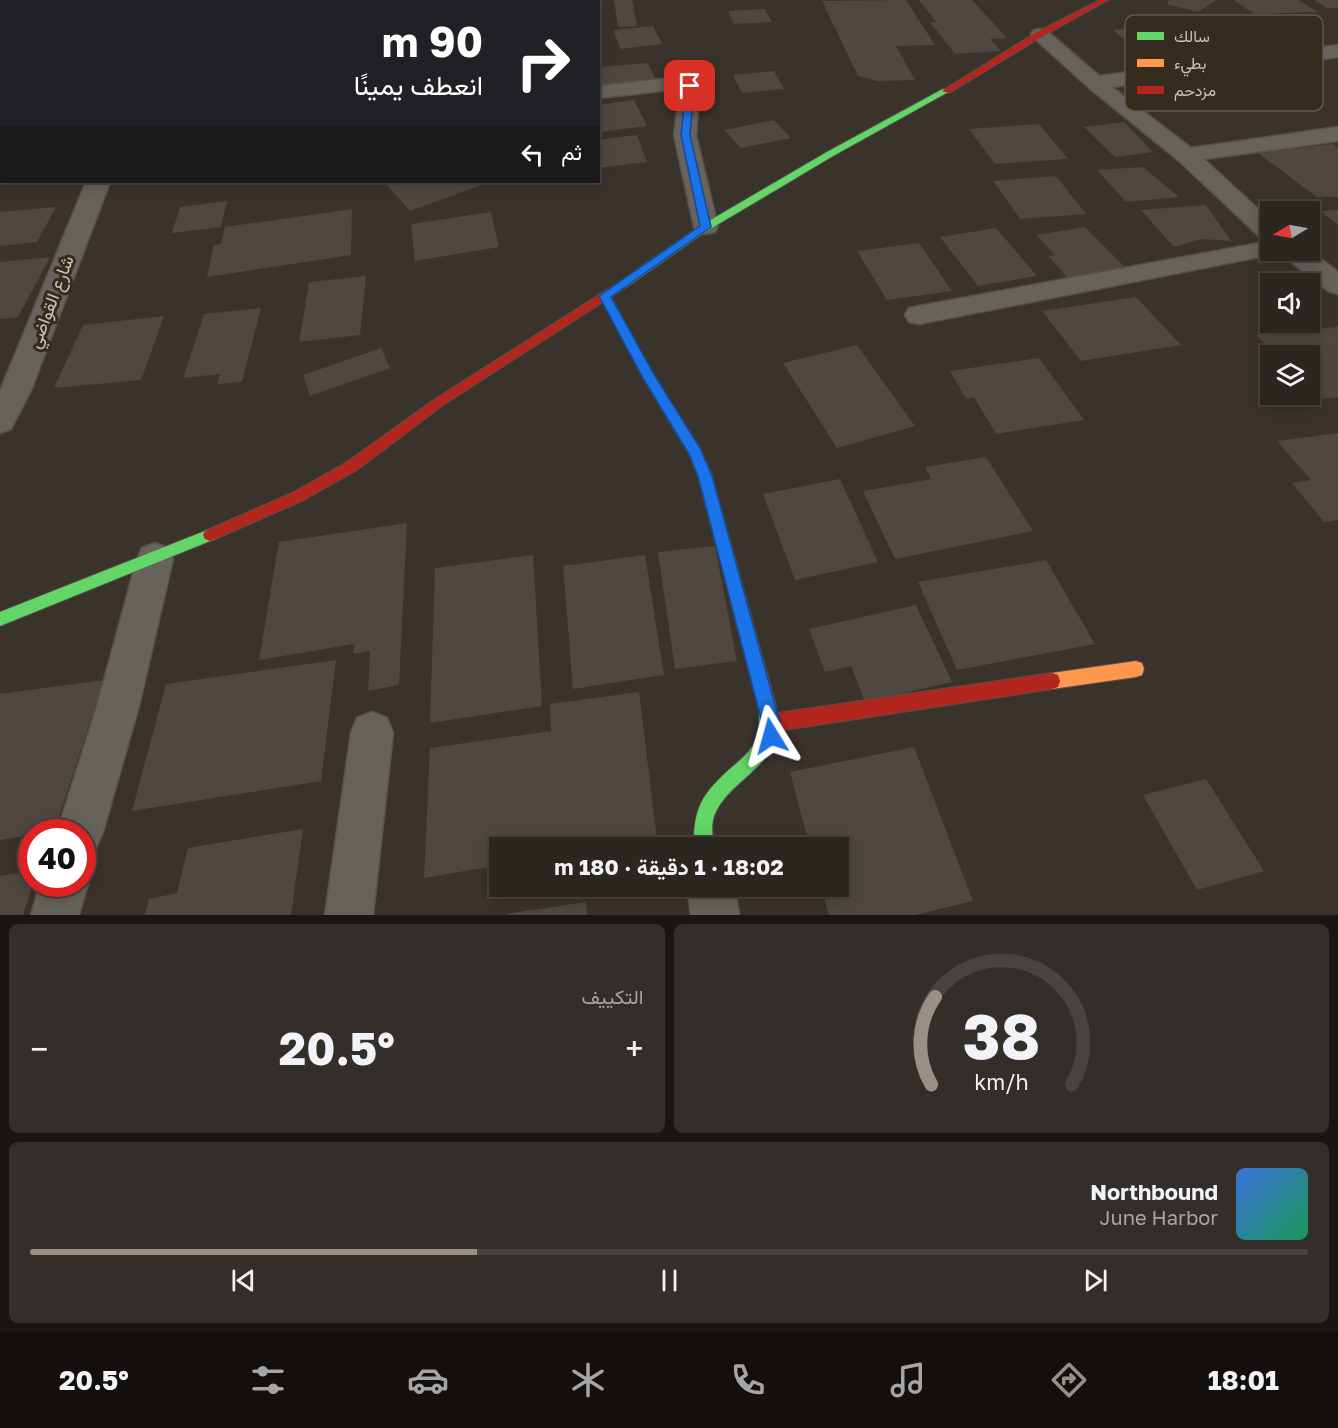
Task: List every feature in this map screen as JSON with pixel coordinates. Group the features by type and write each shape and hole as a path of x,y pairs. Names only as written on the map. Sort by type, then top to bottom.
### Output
{"street":[{"path":"0,619 155,559 297,497 352,466 440,402 605,296 705,227 830,154 937,98 1040,34 1105,0"},
{"path":"1040,34 1125,107"},
{"path":"1323,53 1338,51"},
{"path":"1095,83 1125,79"},
{"path":"600,92 680,83 690,86 685,135 705,227"},
{"path":"1130,111 1186,155 1260,224"},
{"path":"1186,155 1338,134"},
{"name":"شارع القواضي","path":"0,422 17,388 98,183"},
{"path":"919,315 1260,251"},
{"path":"1306,261 1338,285"},
{"path":"605,296 649,378 695,452 705,476 771,723 771,736 761,751 720,793 705,815 704,837"},
{"path":"84,819 118,706 155,559"},
{"path":"771,723 1136,669"},
{"path":"349,915 372,733"},
{"path":"55,915 60,897"},
{"path":"713,897 715,915"}],"building":[{"path":"614,0 632,0 637,26 618,27"},
{"path":"906,0 935,45 896,46 915,80 877,81 858,76 822,1"},
{"path":"919,0 972,0 1007,38 990,39 1001,51 955,54 930,22 936,22"},
{"path":"1169,0 1216,0 1198,12 1167,4"},
{"path":"1234,0 1298,0 1318,12 1254,14"},
{"path":"1314,0 1338,0 1338,8 1327,8"},
{"path":"765,9 772,22 734,24 728,11"},
{"path":"653,26 662,44 621,49 613,30"},
{"path":"1125,29 1125,40 1113,30"},
{"path":"648,63 656,80 601,86 600,67"},
{"path":"774,71 784,89 742,93 733,75"},
{"path":"634,100 647,126 600,132 600,105"},
{"path":"774,120 791,138 740,148 725,130"},
{"path":"1124,122 1153,152 1115,157 1084,127"},
{"path":"1039,124 1068,159 995,164 969,129"},
{"path":"637,135 647,162 600,168 600,140"},
{"path":"1333,144 1338,148 1338,197 1317,197 1258,153"},
{"path":"1143,167 1179,197 1126,202 1097,170"},
{"path":"1056,176 1086,214 1020,219 993,181"},
{"path":"385,183 484,184 410,211"},
{"path":"227,201 221,227 172,233 180,207"},
{"path":"1206,205 1231,241 1201,239 1174,247 1141,210"},
{"path":"56,207 37,242 0,246 0,212"},
{"path":"352,209 351,255 207,277 214,245 221,244 225,227"},
{"path":"1338,210 1338,225 1320,211"},
{"path":"491,212 499,247 415,261 411,224"},
{"path":"1085,227 1126,268 1068,278 1048,256 1055,255 1036,235"},
{"path":"996,228 1037,276 978,286 940,237"},
{"path":"919,243 952,291 887,300 857,251"},
{"path":"50,257 18,317 0,319 0,262"},
{"path":"366,276 360,335 299,342 309,282"},
{"path":"1136,297 1181,345 1081,361 1042,311"},
{"path":"261,308 242,382 217,384 220,374 183,378 204,314"},
{"path":"164,316 141,380 54,388 83,325"},
{"path":"1338,327 1338,397 1320,398 1320,345 1266,345 1256,335 1320,333 1320,329"},
{"path":"857,345 915,426 837,448 783,363"},
{"path":"381,348 390,368 310,396 303,375"},
{"path":"1039,358 1084,420 996,434 974,397 966,399 950,371"},
{"path":"1338,433 1338,520 1324,522 1292,483 1311,480 1277,441"},
{"path":"986,457 1033,531 895,559 863,491 931,479 925,467"},
{"path":"840,479 878,562 795,580 763,494"},
{"path":"407,523 399,685 368,691 370,651 353,654 354,644 259,660 279,542"},
{"path":"715,546 737,661 675,669 658,552"},
{"path":"533,555 542,706 430,723 435,568"},
{"path":"645,555 664,675 573,689 563,566"},
{"path":"1046,560 1095,644 957,670 918,582"},
{"path":"916,605 952,682 865,702 851,666 825,672 809,629"},
{"path":"336,660 321,781 132,811 166,684"},
{"path":"104,680 58,819 18,819 18,837 0,840 0,694"},
{"path":"639,692 657,837 489,837 489,867 424,878 430,748 551,731 550,704"},
{"path":"914,747 973,901 915,915 829,915 824,897 849,897 849,837 807,837 790,772"},
{"path":"1206,779 1264,871 1197,890 1143,795"},
{"path":"303,829 291,915 145,915 149,899 177,893 188,848"},
{"path":"18,873 18,897 29,897 23,915 0,915 0,876"},
{"path":"586,902 587,915 507,915 507,914"}],"traffic: fast":[{"path":"624,283 701,230 830,154 946,91"},
{"path":"0,619 210,535"},
{"path":"703,837 705,815 713,800 758,754 766,741 769,725 767,706"}],"traffic: slow":[{"path":"1052,681 1136,669"}],"traffic: jam":[{"path":"946,91 1040,34 1105,0"},
{"path":"210,535 297,497 352,466 439,402 624,283"},
{"path":"605,296 649,378 695,452 705,476 767,706"},
{"path":"771,723 1052,681"}],"route":[{"path":"690,86 685,135 705,227 605,296 649,378 695,452 705,476 771,723 771,736"}]}
